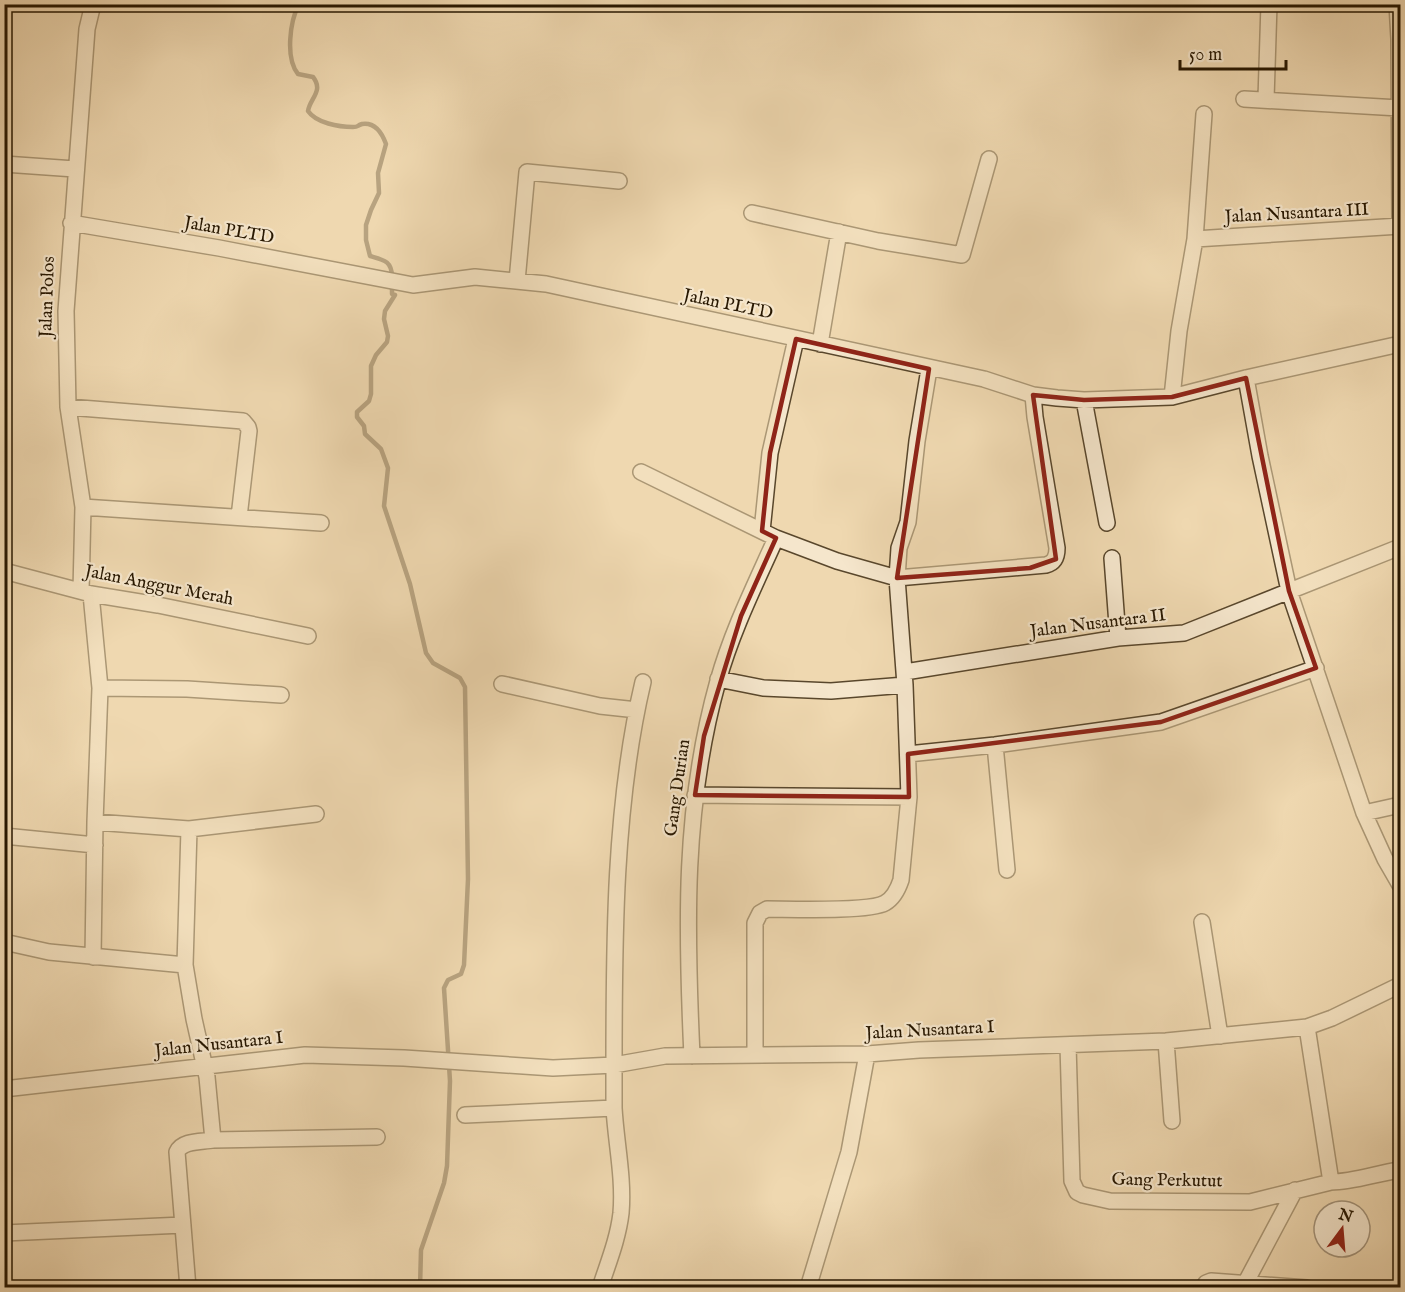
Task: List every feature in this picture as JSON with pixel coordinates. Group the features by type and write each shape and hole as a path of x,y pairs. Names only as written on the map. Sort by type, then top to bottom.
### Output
{"street":[{"name":"Jalan Polos","path":"93,4 87,29 66,311 68,407 83,507 86,593 100,688 93,957"},
{"path":"1266,99 1269,4"},
{"path":"1397,4 1400,226"},
{"path":"1244,99 1399,108"},
{"path":"1172,397 1179,331 1195,239 1204,114"},
{"path":"752,213 878,241 962,255 989,159"},
{"path":"4,164 75,169"},
{"path":"518,281 527,172 620,181"},
{"name":"Jalan PLTD","path":"71,223 219,248 412,285 475,277 546,284 929,369 984,379 1033,395 1084,400 1172,397 1246,378 1401,344"},
{"name":"Jalan Nusantara III","path":"1195,239 1400,226"},
{"path":"820,344 839,232"},
{"path":"762,531 770,453 796,339"},
{"path":"755,1055 755,923 760,913 767,909 873,907 890,900 901,880 909,797 905,678 897,578 899,548 908,522 917,441 929,369"},
{"path":"1246,378 1289,591 1364,813 1385,859 1401,885"},
{"path":"641,472 776,538 837,561 897,578 1046,565 1056,558 1057,548 1033,395"},
{"path":"1084,400 1107,523"},
{"path":"68,407 243,422 249,431 239,517"},
{"path":"83,507 321,523"},
{"name":"Gang Durian","path":"692,1056 687,923 688,858 704,736 718,679 741,616 776,538"},
{"name":"Jalan Nusantara II","path":"718,679 763,688 831,691 1118,638 1184,633 1401,546"},
{"path":"1112,558 1118,638"},
{"name":"Jalan Anggur Merah","path":"4,571 86,593 158,605 308,636"},
{"path":"908,754 995,745 1161,722 1316,668"},
{"path":"600,1287 617,1235 621,1213 622,1188 614,1108 615,934 626,784 643,682"},
{"path":"502,684 600,706 637,710"},
{"path":"100,688 281,695"},
{"path":"995,745 1007,870"},
{"path":"695,795 909,797"},
{"path":"1364,813 1401,805"},
{"path":"95,822 189,829 316,814"},
{"path":"189,829 185,966 205,1066 213,1140"},
{"path":"4,836 95,845"},
{"path":"1202,922 1220,1036"},
{"path":"4,942 49,952 185,966"},
{"name":"Jalan Nusantara I","path":"4,1089 305,1055 553,1068 614,1065 665,1056 867,1054 1166,1041 1307,1027 1332,1018 1401,985"},
{"path":"1307,1027 1331,1182"},
{"path":"1166,1041 1172,1120"},
{"name":"Gang Perkutut","path":"1068,1045 1072,1181 1077,1192 1089,1198 1110,1201 1250,1202 1331,1182 1343,1182 1371,1174 1401,1170"},
{"path":"808,1287 849,1152 867,1054"},
{"path":"465,1115 614,1108"},
{"path":"188,1287 176,1156 178,1148 183,1144 213,1140 377,1137"},
{"path":"1246,1282 1295,1190"},
{"path":"4,1233 183,1225"},
{"path":"1203,1287 1211,1281 1307,1287"}],"highlighted area":[{"path":"796,339 929,369 897,578 1030,568 1056,559 1033,395 1084,400 1172,397 1246,378 1289,591 1316,668 1161,722 908,754 909,797 695,795 704,736 741,616 776,538 762,531 770,453"}],"waterway":[{"path":"299,4 291,29 290,49 291,59 298,74 313,77 316,82 317,90 308,111 316,119 335,125 353,127 362,124 371,125 380,132 386,144 378,173 379,193 366,225 366,240 370,256 389,264 392,277"},
{"path":"392,285 392,294 395,295 385,311 384,319 387,342 376,355 371,366 371,394 369,401 357,412 357,417 364,426 365,434 381,449 388,468 384,506 410,584 426,653 433,663 460,678 465,687 468,879 464,965 461,974 448,980 444,988 450,1081 447,1166 444,1183 421,1250 420,1288"}]}
